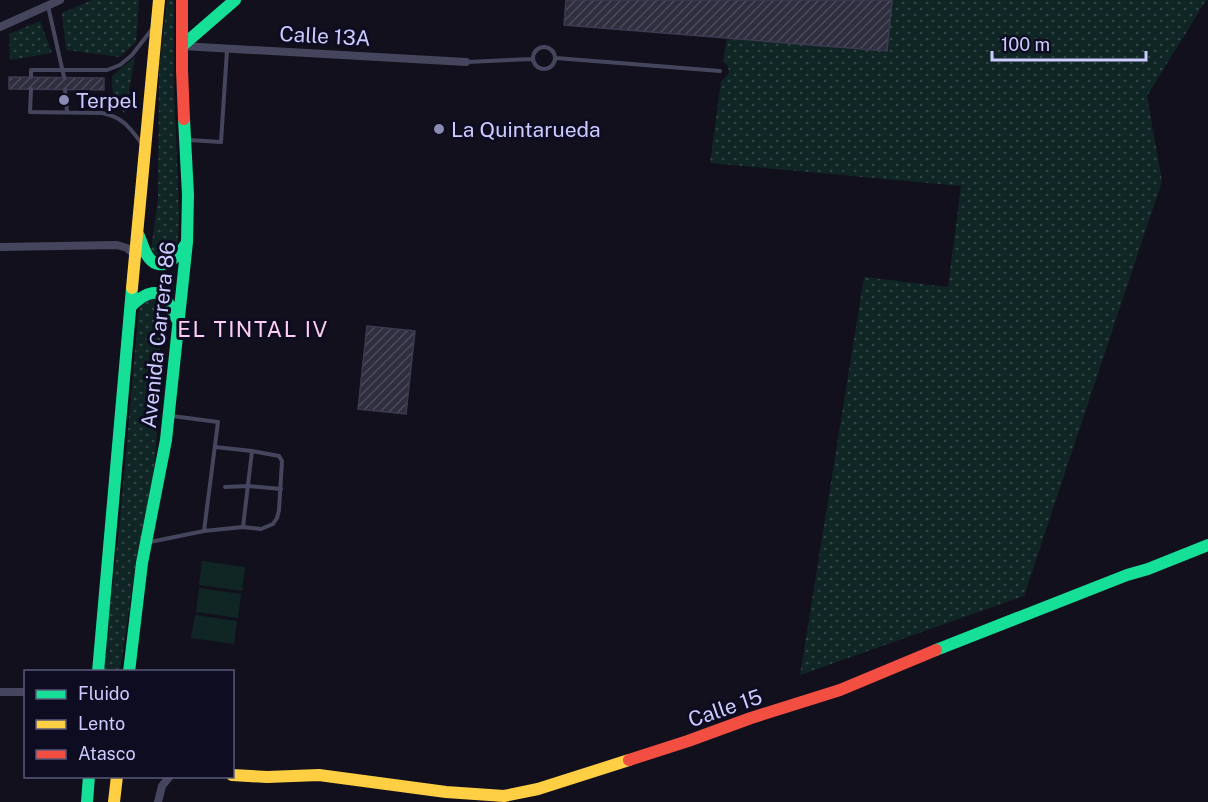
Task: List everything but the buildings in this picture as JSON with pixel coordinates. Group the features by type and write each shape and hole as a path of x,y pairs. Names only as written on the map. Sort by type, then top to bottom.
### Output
{"main road":[{"name":"Avenida Carrera 86","path":"98,670 123,374 159,0"},
{"name":"Avenida Carrera 86","path":"129,670 138,589 162,466 169,416 187,242 188,195 182,0"},
{"path":"182,46 236,0"},
{"path":"138,231 146,254 152,262 159,265 176,259 187,242"},
{"path":"131,306 144,294 160,293 166,298 179,323"},
{"name":"Calle 15","path":"234,775 267,777 319,775 446,792 504,796 538,789 840,690 1208,545"},
{"path":"87,802 89,778"},
{"path":"114,802 117,778"}],"street":[{"path":"0,27 60,0"},
{"name":"Calle 13A","path":"182,46 466,62"},
{"path":"0,247 117,245 127,248 136,256"},
{"path":"0,692 24,692"},
{"path":"158,802 162,786 169,778"}],"lane":[{"path":"48,5 64,77"},
{"path":"31,77 31,70 106,70 120,65 132,55 157,24"},
{"path":"546,46 554,52 556,58 548,69 538,67 532,59 536,49 546,46"},
{"path":"185,140 221,142 227,49"},
{"path":"556,58 720,71"},
{"path":"466,62 532,59"},
{"path":"31,89 30,112 112,115 128,126 145,148"},
{"path":"65,90 67,112"},
{"path":"169,416 218,422 204,531"},
{"path":"146,542 204,531 243,527 261,529 273,524 279,510 282,461 279,456 215,447"},
{"path":"243,527 252,451"},
{"path":"225,487 248,486 280,489"}],"green space":[{"path":"92,0 139,0 136,42 120,57 66,50 62,13"},
{"path":"167,0 174,0 174,87 179,213 178,241 173,253 158,258 151,250 158,199 159,69"},
{"path":"892,0 1206,0 1147,96 1162,181 1024,596 800,675 864,277 948,287 961,186 710,163 721,81 729,72 723,61 727,38 887,51"},
{"path":"40,21 52,53 10,60 9,34"},
{"path":"135,57 125,114 113,98 112,76"},
{"path":"153,299 164,305 165,312 157,367 157,435 154,469 138,550 120,670 104,670 138,317 142,304"},
{"path":"202,561 245,567 242,591 199,585"},
{"path":"199,588 241,594 238,618 196,612"},
{"path":"195,615 237,621 234,644 191,638"}],"traffic: fast":[{"path":"182,46 235,0"},
{"path":"129,670 142,563 166,440 187,242 188,195 184,119"},
{"path":"139,236 147,256 159,264 169,262 186,244"},
{"path":"98,670 132,288"},
{"path":"131,306 148,294 155,293 170,305 179,323"},
{"path":"936,650 1208,545"},
{"path":"87,802 89,778"}],"traffic: slow":[{"path":"132,288 159,0"},
{"path":"234,775 267,777 319,775 446,792 504,796 538,789 629,760"},
{"path":"114,802 117,778"}],"traffic: jam":[{"path":"182,0 184,119"},
{"path":"629,760 840,690 936,650"}],"place":[{"name":"Terpel","path":"64,100"},
{"name":"La Quintarueda","path":"439,129"}],"district":[{"name":"EL TINTAL IV","path":"253,329"}]}
